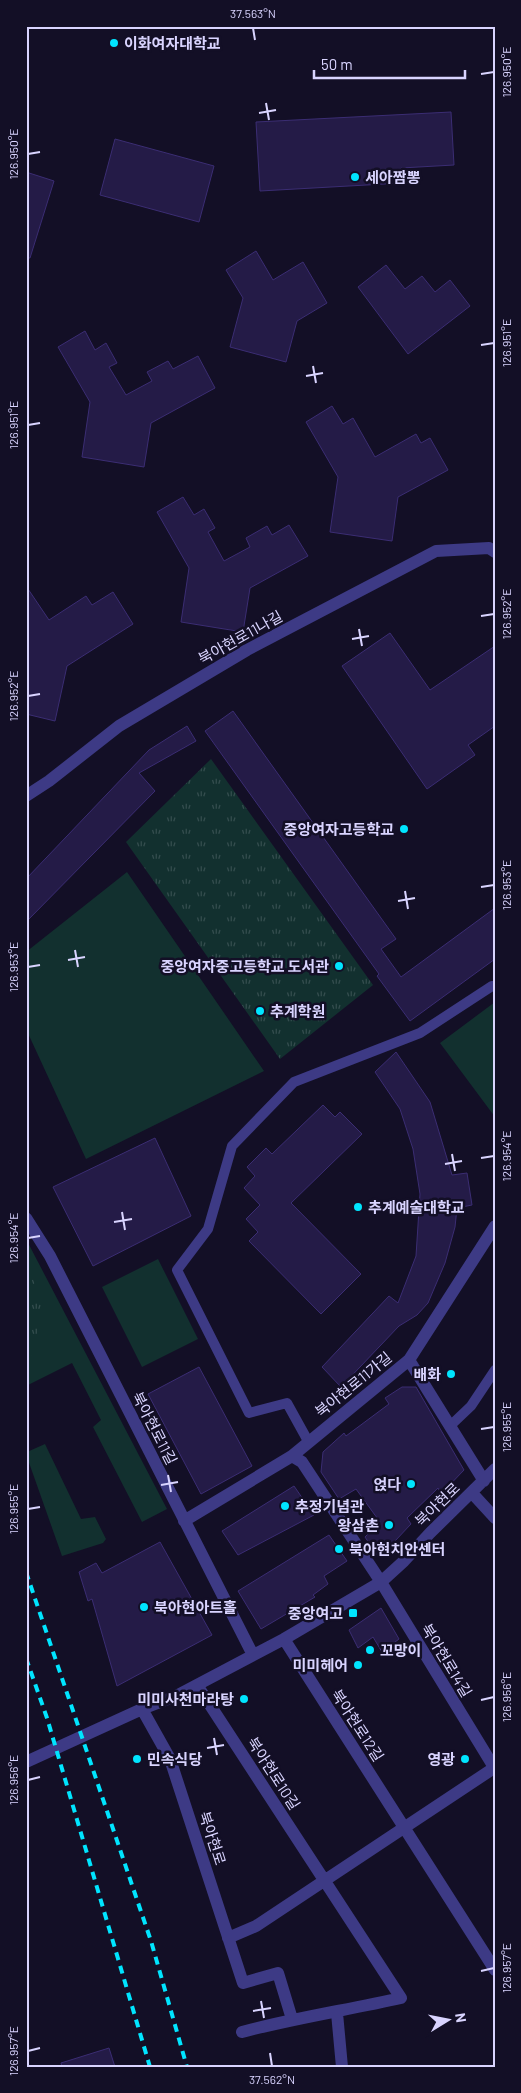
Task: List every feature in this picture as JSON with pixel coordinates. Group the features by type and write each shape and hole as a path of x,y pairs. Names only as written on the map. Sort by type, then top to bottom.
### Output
{"street":[{"name":"북아현로11나길","path":"26,796 49,782 119,726 247,650 436,551 492,550"},
{"name":"북아현로11길","path":"26,1218 50,1256 253,1654"},
{"name":"북아현로11가길","path":"184,1521 292,1456 409,1360 495,1226"},
{"path":"409,1360 484,1480"},
{"path":"292,1456 302,1462 381,1582"},
{"name":"북아현로","path":"26,1762 198,1685 284,1639 381,1582 404,1562 430,1532 495,1469"},
{"path":"472,1493 495,1518"},
{"name":"북아현로14길","path":"381,1582 490,1754 494,1769 404,1828"},
{"name":"북아현로12길","path":"284,1639 495,1970"},
{"name":"북아현로10길","path":"198,1685 401,1998 336,2013 292,2019 242,2032"},
{"name":"북아현로","path":"142,1709 170,1759 243,1982 278,1973 292,2019"},
{"path":"228,1938 256,1926 324,1879 404,1828"},
{"path":"336,2013 342,2067"}],"lane":[{"path":"308,1441 287,1403 249,1413 177,1270 208,1230 232,1146 294,1082 420,1033 492,986"},
{"path":"450,1426 471,1406 495,1370"}],"green space":[{"path":"211,759 373,985 280,1059 126,842"},
{"path":"127,872 264,1071 86,1159 26,1029 26,952"},
{"path":"495,1002 495,1117 440,1043"},
{"path":"26,1239 167,1509 142,1522 93,1427 101,1420 72,1363 26,1386"},
{"path":"26,1254 43,1313 26,1377"},
{"path":"158,1259 198,1339 142,1367 102,1287"},
{"path":"45,1444 81,1519 95,1517 106,1539 103,1543 62,1556 27,1457 27,1452"}],"building":[{"path":"451,112 454,165 401,168 402,183 260,191 256,122"},
{"path":"115,139 214,166 199,222 100,195"},
{"path":"26,172 54,181 30,258 26,258"},
{"path":"256,251 273,280 303,262 327,303 297,321 286,362 230,347 243,298 226,270"},
{"path":"386,265 405,289 422,276 435,292 450,280 470,306 408,354 358,287"},
{"path":"85,331 95,350 106,343 117,363 109,367 126,395 152,381 147,372 168,361 173,369 198,356 215,388 151,423 144,467 82,457 90,402 58,347"},
{"path":"332,406 343,424 353,418 375,457 416,434 421,443 430,438 448,470 398,497 392,541 330,532 338,477 306,422"},
{"path":"183,497 194,515 204,509 215,528 208,532 224,561 250,547 246,538 267,526 272,535 289,525 308,556 250,588 243,632 181,622 189,568 157,512"},
{"path":"26,586 49,620 86,596 92,605 113,592 133,624 67,666 55,721 26,714"},
{"path":"390,633 430,690 495,646 495,726 468,745 475,755 427,789 342,666"},
{"name":"중앙여자고등학교","path":"233,711 396,939 381,949 401,977 495,908 495,959 410,1021 377,976 379,974 205,731"},
{"path":"187,726 196,741 139,773 155,791 26,922 26,879 149,750"},
{"path":"396,1052 430,1102 452,1175 467,1173 472,1205 457,1208 455,1227 445,1263 428,1303 417,1315 399,1326 341,1387 322,1367 389,1296 398,1303 416,1256 420,1194 413,1149 400,1109 375,1072"},
{"path":"323,1105 335,1117 340,1112 362,1134 291,1203 361,1274 321,1314 249,1241 258,1232 246,1219 260,1205 244,1188 255,1176 247,1167 266,1148 272,1154"},
{"path":"155,1138 191,1216 93,1266 53,1187"},
{"path":"199,1367 252,1466 201,1494 148,1394"},
{"path":"402,1387 416,1387 464,1470 441,1494 438,1488 407,1518 411,1524 379,1558 365,1537 380,1522 356,1489 339,1499 321,1472 323,1452 344,1433 346,1436 389,1404 385,1398"},
{"name":"추정기념관","path":"294,1486 314,1515 238,1555 222,1531"},
{"path":"329,1535 347,1561 324,1576 328,1584 313,1595 315,1597 261,1629 238,1591"},
{"path":"160,1542 212,1635 117,1686 92,1599 88,1601 79,1572 96,1563 102,1573"},
{"path":"381,1608 399,1639 382,1652 373,1637 358,1648 349,1630"},
{"path":"109,2048 115,2067 62,2067 61,2063"}],"railway":[{"path":"26,1572 151,1941 187,2067"},
{"path":"26,1658 47,1718 150,2067"}],"place":[{"name":"이화여자대학교","path":"114,43"},
{"name":"세아짬뽕","path":"355,177"},
{"name":"중앙여자고등학교","path":"404,829"},
{"name":"중앙여자중고등학교 도서관","path":"339,966"},
{"name":"추계학원","path":"260,1011"},
{"name":"추계예술대학교","path":"358,1207"},
{"name":"배화","path":"451,1374"},
{"name":"얹다","path":"411,1484"},
{"name":"추정기념관","path":"285,1506"},
{"name":"왕삼촌","path":"389,1525"},
{"name":"북아현치안센터","path":"339,1549"},
{"name":"북아현아트홀","path":"144,1607"},
{"name":"중앙여고","path":"353,1613"},
{"name":"꼬망이","path":"370,1650"},
{"name":"미미헤어","path":"358,1665"},
{"name":"미미사천마라탕","path":"244,1699"},
{"name":"민속식당","path":"137,1759"},
{"name":"영광","path":"465,1759"}]}
